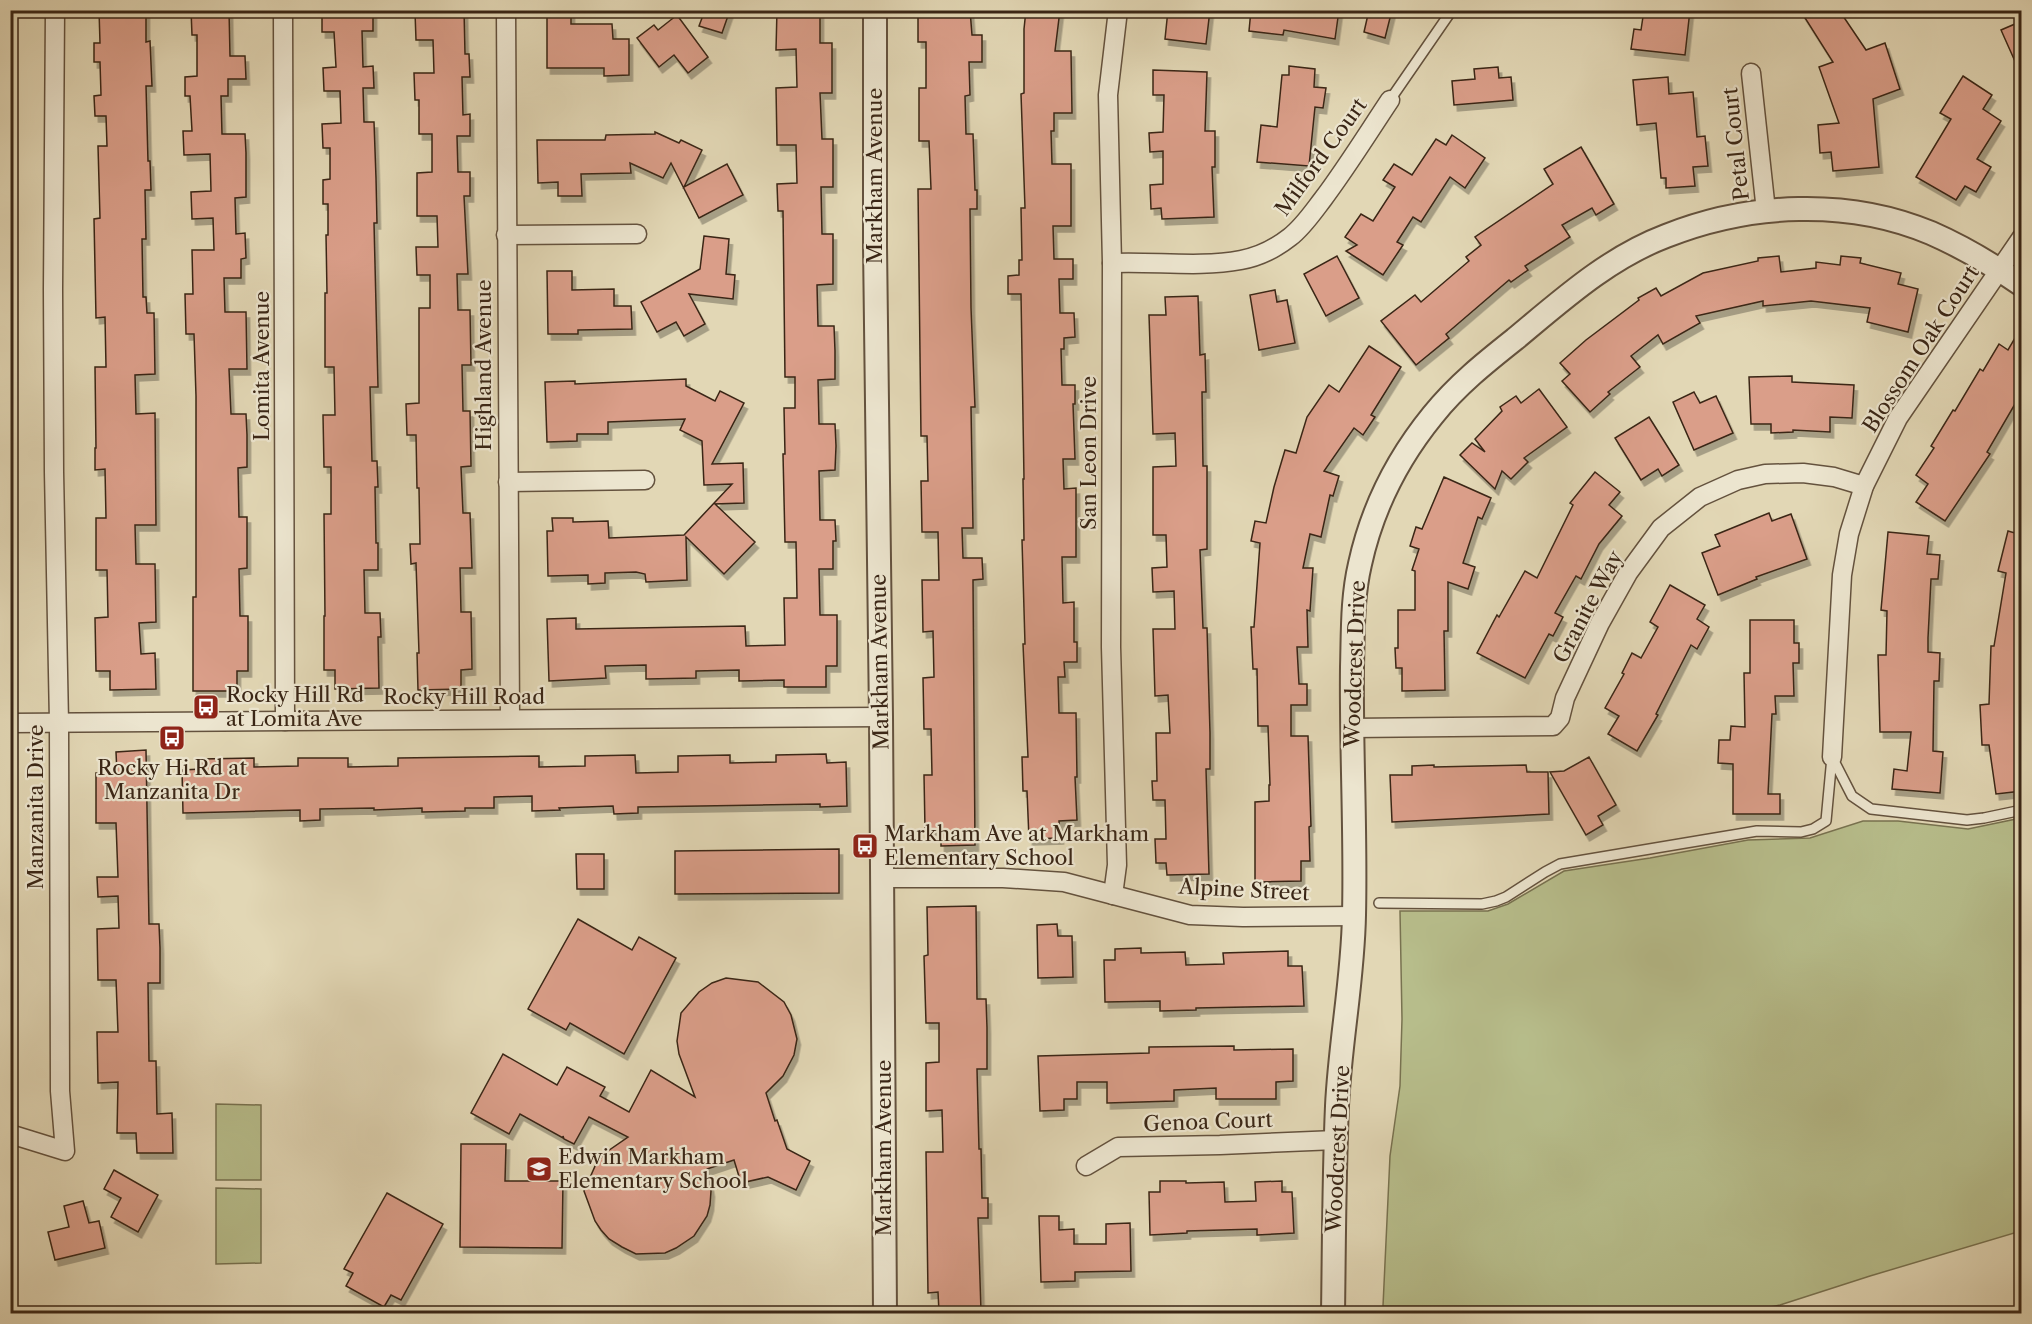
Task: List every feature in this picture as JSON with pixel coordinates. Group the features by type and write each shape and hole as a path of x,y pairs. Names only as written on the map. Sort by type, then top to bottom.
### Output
{"street":[{"name":"Manzanita Drive","path":"10,1134 64,1151 60,1091 59,722 53,393 55,10"},
{"name":"Lomita Avenue","path":"283,10 285,721"},
{"name":"Highland Avenue","path":"506,10 510,719"},
{"name":"Markham Avenue","path":"875,10 874,234 883,878 885,1314"},
{"name":"San Leon Drive","path":"1113,895 1117,865 1111,647 1112,263 1108,95 1118,10"},
{"name":"Petal Court","path":"1751,73 1766,211"},
{"name":"Milford Court","path":"1112,263 1212,263 1242,260 1268,251 1291,237 1309,219 1390,100"},
{"name":"Woodcrest Drive","path":"1333,1314 1337,1103 1352,964 1354,916 1351,728 1353,600 1360,562 1374,517 1391,477 1408,449 1434,413 1467,378 1608,266 1646,244 1686,228 1726,217 1766,211 1829,210 1894,222 1929,232 1963,248 2022,285"},
{"path":"506,235 638,234"},
{"name":"Blossom Oak Court","path":"1832,757 1842,575 1849,534 1864,486 1898,418 2022,237"},
{"name":"Granite Way","path":"1351,728 1553,726 1560,718 1565,698 1600,623 1628,573 1661,528 1700,497 1738,480 1765,474 1803,473 1834,477 1864,486"},
{"path":"508,482 645,480"},
{"name":"Rocky Hill Road","path":"10,723 881,717"},
{"name":"Alpine Street","path":"883,878 1003,878 1064,882 1190,915 1354,916"},
{"name":"Genoa Court","path":"1086,1166 1119,1147 1336,1140"}],"lane":[{"path":"1390,100 1452,10"},
{"path":"1832,757 1852,796 1871,809 1967,820 2022,810"},
{"path":"1378,903 1482,904 1506,897 1545,872 1570,862 1757,831 1801,832 1813,829 1826,821 1832,757"}],"green space":[{"path":"2021,818 2021,1231 1780,1305 1743,1313 1712,1313 1646,1307 1383,1306 1390,1156 1400,1086 1402,1019 1400,911 1488,911 1508,904 1564,871 1748,840 1810,838 1863,821 1898,821 1968,829"},
{"path":"216,1104 261,1105 261,1180 216,1180"},
{"path":"216,1188 261,1189 261,1263 216,1264"}],"building":[{"path":"99,10 146,10 146,42 150,41 152,86 146,86 151,190 145,190 146,239 142,239 143,297 146,297 147,313 154,313 155,374 135,375 136,414 155,413 156,525 135,525 136,564 155,564 156,622 139,623 141,654 155,653 156,689 110,690 110,671 96,671 95,618 108,617 107,570 96,570 96,518 106,518 105,469 95,470 95,367 106,367 105,317 96,318 94,219 100,218 98,146 107,146 106,116 95,116 94,96 101,95 100,62 94,62 94,43 100,43"},
{"path":"191,10 229,10 230,56 245,56 246,79 228,79 228,96 221,96 222,134 245,134 246,153 246,197 235,198 236,234 245,233 246,258 241,259 241,278 224,278 225,312 246,312 247,369 229,369 231,414 246,414 247,435 247,467 238,468 239,517 247,517 247,568 239,569 240,616 248,616 248,671 237,671 237,691 193,691 193,597 196,597 196,396 194,334 186,334 185,294 193,294 192,250 214,250 213,218 192,219 191,192 211,191 210,154 184,155 183,131 192,131 190,96 185,96 185,77 197,76 197,35 192,35"},
{"path":"373,10 373,31 362,31 363,67 373,66 374,88 363,88 364,122 374,122 376,178 377,223 374,223 378,387 370,387 372,461 377,461 378,487 375,487 378,570 364,570 365,613 380,613 379,688 335,689 335,670 324,670 324,514 331,514 331,467 324,467 323,415 335,415 334,367 325,367 328,204 323,204 323,180 330,179 330,148 323,148 322,124 341,123 340,91 324,91 323,68 336,67 334,32 322,32 322,11"},
{"path":"464,10 465,54 469,54 470,77 462,77 463,115 470,114 470,136 457,136 458,172 470,172 470,196 464,196 468,274 457,274 458,310 470,310 471,365 462,365 463,411 470,411 471,466 461,467 463,513 470,513 472,568 460,568 461,612 471,612 472,669 461,670 461,689 418,690 416,563 411,564 410,544 420,544 419,488 417,488 416,435 407,435 406,404 419,403 419,308 430,308 430,275 417,275 416,247 438,247 437,216 417,216 417,173 432,172 432,134 419,134 419,100 415,100 414,73 434,73 433,40 416,40 415,12"},
{"path":"547,10 571,10 571,24 612,24 613,39 629,39 629,75 604,76 604,68 547,68"},
{"path":"705,10 730,10 722,33 699,26"},
{"path":"777,10 820,10 820,43 832,43 832,93 820,93 822,139 833,139 833,187 821,187 822,234 833,234 833,284 817,285 818,326 834,326 835,351 835,379 818,380 819,424 835,424 836,446 835,470 819,471 820,520 835,520 836,541 833,541 833,569 819,569 820,615 837,615 837,666 826,666 826,687 784,687 784,680 739,681 739,670 696,671 696,678 646,679 646,665 605,666 606,678 549,681 547,619 576,618 576,629 745,626 746,646 785,645 784,598 797,598 796,542 785,542 783,454 785,454 784,408 795,408 795,377 785,377 783,211 778,211 777,184 797,183 796,145 777,145 776,88 797,87 796,49 776,50"},
{"path":"918,10 970,10 972,35 982,35 982,62 969,62 970,95 965,96 966,134 973,134 977,209 970,209 975,407 971,407 973,528 962,528 963,558 982,558 983,579 973,580 975,845 941,846 941,829 925,829 924,775 932,775 931,729 924,729 923,678 934,677 933,631 923,632 922,580 939,580 938,532 922,532 921,481 928,481 927,436 921,436 918,189 931,189 929,141 919,141 919,88 926,88 926,42 918,42"},
{"path":"1026,10 1060,10 1055,51 1071,51 1072,113 1054,113 1054,131 1051,131 1052,164 1071,164 1071,226 1053,226 1054,259 1073,259 1073,279 1059,279 1060,313 1074,313 1075,337 1064,338 1064,349 1061,349 1062,385 1075,385 1075,404 1073,404 1075,459 1063,459 1064,489 1076,488 1076,557 1062,557 1063,603 1074,602 1074,642 1077,642 1077,662 1064,662 1065,677 1058,677 1059,713 1076,713 1077,820 1059,821 1060,838 1029,839 1027,791 1023,791 1022,757 1028,757 1023,644 1025,644 1022,540 1024,540 1024,479 1021,294 1008,294 1008,276 1019,275 1019,260 1022,260 1021,208 1025,208 1021,94 1024,93"},
{"path":"1168,10 1210,10 1206,44 1165,39"},
{"path":"1251,10 1339,10 1335,39 1284,30 1283,35 1249,31"},
{"path":"1369,10 1392,10 1385,38 1364,32"},
{"path":"1644,10 1690,10 1685,55 1631,49 1634,29 1641,30"},
{"path":"1800,10 1839,10 1866,50 1885,43 1900,89 1873,99 1879,167 1833,171 1831,152 1820,153 1818,125 1839,123 1819,67 1833,62"},
{"path":"677,15 708,57 688,73 674,55 659,67 637,38 654,25 658,30"},
{"path":"2022,21 2022,77 2001,30"},
{"path":"1289,66 1315,69 1314,87 1326,88 1323,108 1315,107 1309,166 1257,162 1261,125 1277,127 1282,75 1289,75"},
{"path":"1498,67 1499,78 1511,77 1513,100 1454,105 1452,81 1475,79 1474,69"},
{"path":"1153,70 1207,72 1205,131 1215,131 1215,167 1212,167 1214,217 1162,219 1161,208 1151,209 1150,185 1163,184 1163,151 1150,152 1149,133 1163,132 1164,95 1153,95"},
{"path":"1963,76 1992,95 1983,109 2001,121 1977,159 1991,167 1976,192 1965,186 1956,200 1916,177 1951,119 1940,113"},
{"path":"1668,77 1669,94 1693,92 1697,137 1705,136 1708,166 1693,167 1695,186 1666,188 1666,178 1661,178 1656,123 1637,125 1633,80"},
{"path":"655,132 679,143 681,140 702,150 684,187 727,164 743,195 699,218 671,163 663,178 630,163 631,173 581,174 582,196 558,196 558,182 538,183 537,140 605,140 606,135 655,134"},
{"path":"1452,135 1485,158 1465,188 1450,177 1421,222 1413,217 1397,242 1403,245 1383,275 1346,251 1357,245 1345,237 1361,214 1373,221 1395,187 1383,180 1394,164 1412,175 1436,139 1446,145"},
{"path":"1581,147 1614,204 1596,215 1592,208 1562,225 1570,237 1525,266 1528,270 1511,282 1509,280 1446,334 1449,338 1416,365 1381,321 1415,295 1421,302 1469,261 1466,257 1481,245 1475,237 1553,184 1544,169"},
{"path":"704,236 729,239 726,274 735,275 733,299 689,294 705,324 684,336 676,322 657,332 641,302 700,269"},
{"path":"1337,256 1359,298 1326,316 1304,274"},
{"path":"1779,256 1781,272 1816,268 1816,262 1840,265 1841,256 1861,258 1860,263 1901,273 1898,284 1918,289 1908,332 1867,322 1870,308 1811,301 1763,306 1763,301 1696,316 1700,323 1663,344 1658,335 1631,356 1640,367 1608,392 1610,394 1590,412 1562,381 1570,374 1560,363 1639,300 1638,298 1656,288 1661,296 1703,273 1758,261 1758,258"},
{"path":"547,271 572,271 572,290 614,289 614,306 631,306 632,329 578,330 578,334 548,334"},
{"path":"1275,290 1277,302 1287,300 1295,343 1259,350 1250,295"},
{"path":"1198,296 1200,355 1205,354 1206,392 1202,392 1203,466 1207,466 1207,549 1200,550 1203,628 1207,628 1210,733 1210,769 1206,769 1209,874 1167,875 1166,863 1156,863 1155,839 1166,839 1165,800 1153,800 1152,781 1157,781 1156,733 1170,733 1168,695 1155,696 1153,629 1175,629 1174,591 1153,592 1152,568 1167,567 1166,535 1153,535 1153,467 1176,466 1175,433 1153,434 1149,315 1166,315 1165,297"},
{"path":"2022,326 2022,392 1987,452 1990,454 1945,521 1916,502 1928,484 1916,475 1934,448 1931,446 1980,369 1983,371 1999,344 2008,350"},
{"path":"1369,346 1401,367 1371,415 1375,417 1363,435 1354,428 1324,471 1339,476 1333,496 1330,495 1321,537 1310,534 1303,568 1313,568 1310,611 1307,610 1308,647 1297,647 1299,684 1307,684 1307,705 1291,705 1291,736 1308,736 1310,861 1301,861 1301,881 1255,882 1255,802 1269,801 1270,785 1268,726 1258,726 1257,669 1253,669 1251,627 1254,627 1260,543 1251,541 1255,521 1266,523 1285,450 1296,453 1307,417 1329,385 1339,392"},
{"path":"1792,376 1792,382 1854,385 1852,418 1830,417 1830,432 1793,430 1793,432 1771,433 1771,424 1751,424 1749,377"},
{"path":"686,379 686,386 715,401 720,391 744,403 712,464 743,463 744,503 715,504 755,542 724,574 686,537 687,580 646,582 645,574 636,572 605,573 605,583 588,584 588,575 548,576 547,531 553,531 552,518 573,518 573,522 608,521 609,538 684,535 732,484 704,485 702,441 680,430 685,419 608,422 608,434 577,434 577,441 547,442 545,382 575,381 575,384"},
{"path":"1539,389 1567,427 1524,458 1528,462 1511,479 1502,471 1495,489 1460,455 1472,443 1485,452 1475,439 1502,411 1500,407 1516,396 1521,403"},
{"path":"1694,392 1700,403 1716,396 1733,433 1694,450 1673,402"},
{"path":"1649,417 1679,465 1662,476 1658,469 1641,480 1615,438"},
{"path":"1595,472 1620,492 1609,505 1622,516 1599,544 1581,579 1576,576 1555,613 1563,617 1553,636 1549,634 1525,678 1477,653 1497,615 1499,617 1525,571 1537,578 1573,505 1570,503"},
{"path":"1444,477 1491,498 1482,519 1478,517 1463,563 1475,567 1468,589 1448,582 1448,631 1444,631 1445,690 1402,691 1402,668 1396,668 1395,648 1398,648 1398,610 1415,610 1415,571 1412,570 1419,549 1410,546 1416,527 1422,529"},
{"path":"1769,513 1772,521 1791,514 1807,559 1756,577 1757,579 1718,595 1702,553 1720,546 1715,535"},
{"path":"2008,531 2022,535 2022,728 2017,729 2022,764 2022,791 1996,794 1989,745 1982,745 1980,705 1989,704 1991,646 1994,646 2006,573 1998,571"},
{"path":"1888,532 1929,536 1927,554 1940,555 1938,579 1931,579 1928,652 1940,653 1939,681 1934,681 1933,751 1943,752 1940,793 1892,789 1894,769 1907,771 1911,732 1880,732 1878,655 1886,655 1887,611 1881,610"},
{"path":"1670,585 1705,605 1697,619 1709,627 1697,649 1691,645 1656,714 1658,715 1637,751 1608,734 1619,716 1605,708 1624,674 1622,673 1632,653 1641,658 1658,627 1650,622"},
{"path":"1750,620 1794,620 1794,643 1799,643 1799,663 1793,663 1794,696 1775,696 1776,714 1772,714 1768,794 1780,794 1780,814 1733,814 1733,764 1718,763 1719,740 1730,740 1731,726 1745,727 1744,673 1750,673"},
{"path":"146,750 149,924 159,924 160,948 160,983 148,983 149,1061 156,1061 157,1114 172,1113 173,1153 137,1153 136,1133 117,1133 118,1082 98,1083 97,1032 118,1032 116,980 98,980 97,929 119,928 118,896 98,897 97,877 118,877 116,823 96,823 96,773 117,773 116,752"},
{"path":"826,754 827,763 846,762 847,806 820,807 820,804 638,807 638,813 614,814 613,806 532,811 532,796 494,797 494,808 465,808 465,811 422,812 422,808 320,809 320,820 300,821 300,810 183,813 182,770 202,769 201,759 254,758 254,767 298,766 298,758 348,758 348,767 398,766 398,758 539,756 539,767 585,766 585,756 635,755 636,773 678,772 678,756 730,755 730,763 776,762 776,755"},
{"path":"1589,757 1616,805 1598,816 1603,825 1586,835 1550,772 1564,771"},
{"path":"1434,765 1434,767 1526,765 1527,772 1548,772 1549,814 1392,822 1390,775 1412,775 1412,766"},
{"path":"839,849 839,893 675,894 675,851"},
{"path":"576,854 604,854 604,889 577,889"},
{"path":"976,906 977,999 986,999 987,1028 987,1069 977,1069 982,1198 988,1198 988,1218 978,1218 981,1311 939,1312 938,1292 928,1293 926,1152 943,1152 942,1110 926,1111 926,1063 939,1062 939,1023 926,1023 924,956 928,955 927,907"},
{"path":"578,919 632,950 639,937 676,958 624,1054 570,1023 566,1030 528,1009"},
{"path":"1057,924 1058,936 1072,936 1073,977 1038,978 1037,925"},
{"path":"1141,948 1141,953 1185,952 1186,965 1224,964 1223,953 1288,951 1288,966 1302,966 1304,1006 1160,1011 1160,1001 1105,1002 1104,960 1115,960 1115,949"},
{"path":"726,978 758,982 784,1002 791,1015 797,1039 794,1055 783,1076 766,1093 787,1149 810,1161 796,1190 768,1177 741,1183 734,1160 707,1169 711,1191 710,1205 707,1216 694,1236 665,1253 636,1254 609,1239 601,1230 595,1221 584,1191 596,1164 605,1153 628,1137 589,1117 574,1144 520,1114 509,1134 471,1113 503,1054 557,1085 567,1067 605,1087 600,1096 629,1112 651,1070 695,1097 679,1054 677,1041 681,1013 699,992 712,983"},
{"path":"1234,1046 1234,1050 1293,1049 1293,1081 1276,1082 1276,1099 1216,1099 1216,1088 1174,1090 1174,1101 1107,1103 1107,1082 1077,1082 1077,1099 1064,1099 1064,1110 1040,1111 1038,1056 1149,1053 1149,1047"},
{"path":"461,1144 506,1144 505,1181 563,1181 562,1248 460,1247"},
{"path":"114,1170 158,1195 138,1232 111,1217 121,1198 104,1189"},
{"path":"1160,1181 1224,1182 1225,1202 1256,1201 1255,1182 1282,1181 1282,1192 1292,1192 1294,1233 1257,1235 1257,1229 1187,1231 1187,1233 1150,1235 1149,1192 1160,1192"},
{"path":"387,1193 443,1224 401,1300 391,1295 384,1307 346,1286 353,1273 344,1269"},
{"path":"83,1201 89,1223 99,1221 105,1248 55,1260 48,1232 69,1227 64,1206"},
{"path":"1039,1216 1059,1216 1059,1230 1074,1229 1074,1244 1106,1244 1106,1224 1130,1223 1131,1271 1075,1272 1075,1281 1041,1282"}],"place":[{"name":"Rocky Hill Rd at Lomita Ave","path":"206,707"},
{"name":"Rocky Hi Rd at Manzanita Dr","path":"172,738"},
{"name":"Markham Ave at Markham Elementary School","path":"865,846"},
{"name":"Edwin Markham Elementary School","path":"539,1169"}]}
